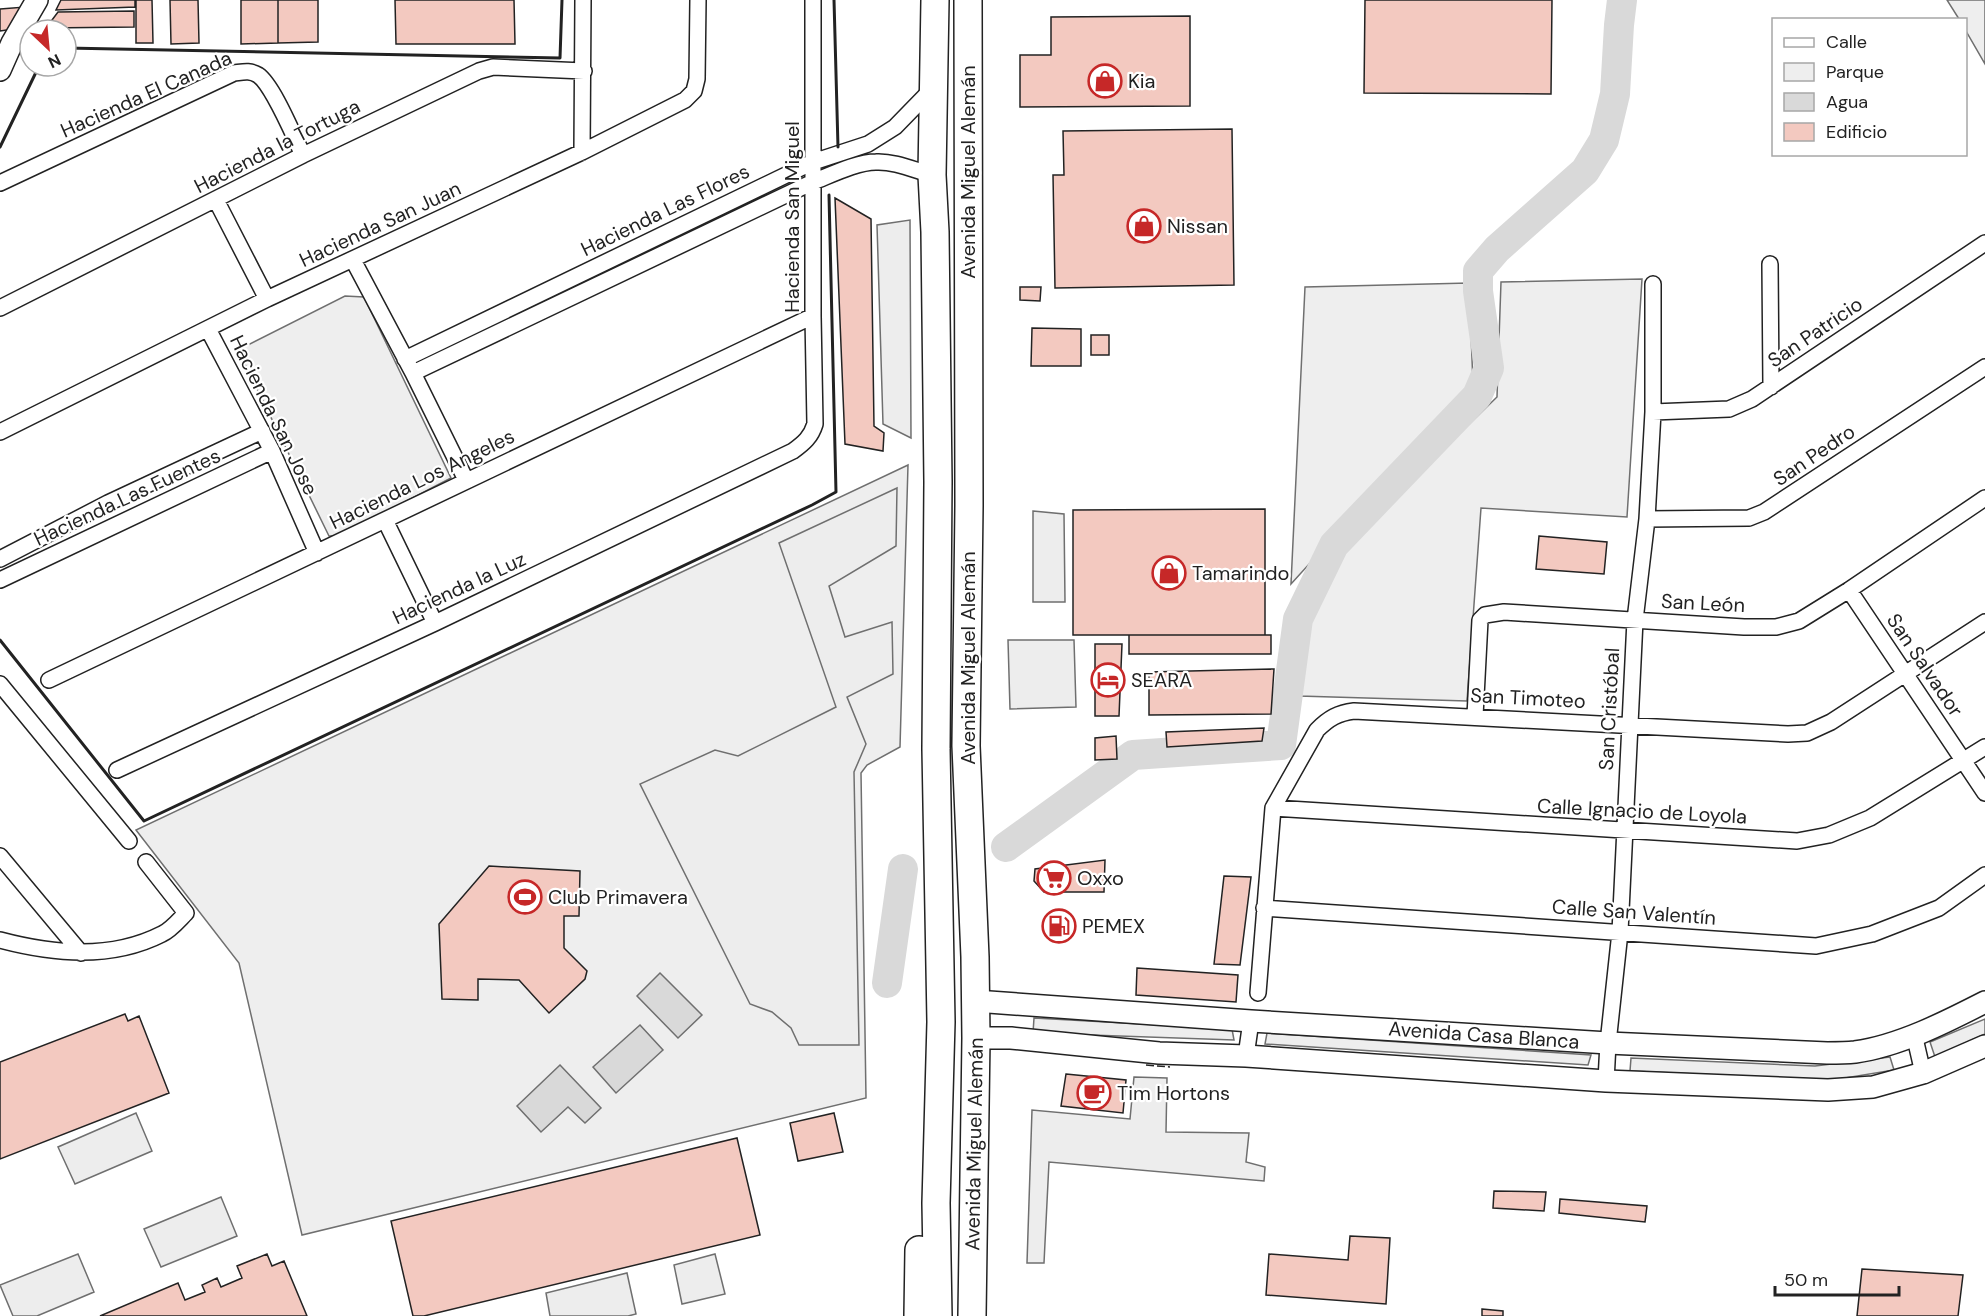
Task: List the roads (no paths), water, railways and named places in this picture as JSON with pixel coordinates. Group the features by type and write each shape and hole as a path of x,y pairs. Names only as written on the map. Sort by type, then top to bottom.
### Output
{"highway":[{"name":"Avenida Miguel Alemán","path":"935,0 932,175 938,452 936,749 941,1022 936,1203 938,1316"},
{"name":"Avenida Miguel Alemán","path":"968,0 969,506 966,746 975,957 974,1310"},
{"path":"918,1316 919,1250 936,1203"}],"street":[{"path":"0,70 36,0"},
{"path":"582,152 583,0"},
{"name":"Hacienda San Juan","path":"0,432 267,299 353,261 582,152 685,100 694,91 696,79 698,0"},
{"name":"Hacienda San Miguel","path":"812,433 815,424 813,0"},
{"name":"Hacienda la Tortuga","path":"0,308 303,155 479,71 493,67 584,71"},
{"name":"Hacienda El Canada","path":"0,183 234,73 249,72 259,75 268,86 303,155"},
{"name":"Hacienda Las Flores","path":"405,359 813,162 868,144 895,128 933,87"},
{"name":"Hacienda Las Flores","path":"413,373 813,182 844,170 875,161 932,175"},
{"path":"216,200 267,299"},
{"name":"San Patricio","path":"1653,412 1729,409 1752,399 1985,243"},
{"path":"353,261 413,373 466,480"},
{"path":"1770,264 1771,387"},
{"name":"San Cristóbal","path":"1606,1081 1620,932 1635,620 1647,519 1653,412 1653,284"},
{"name":"Hacienda Los Angeles","path":"49,680 813,316"},
{"name":"Hacienda San Jose","path":"208,329 272,451 317,553"},
{"name":"San Pedro","path":"1647,519 1749,518 1764,513 1985,367"},
{"name":"Hacienda Las Fuentes","path":"0,559 108,503 262,431"},
{"name":"Hacienda la Luz","path":"117,770 435,623 793,451 812,433"},
{"name":"Hacienda Las Fuentes","path":"0,580 272,451"},
{"name":"San León","path":"1476,716 1480,620 1485,615 1504,612 1776,627 1799,621 1985,498"},
{"path":"108,503 118,524"},
{"path":"385,520 435,623"},
{"name":"San Salvador","path":"1849,590 1985,793"},
{"name":"San Timoteo","path":"1258,993 1273,808 1317,730 1327,720 1340,713 1354,711 1476,716 1788,734 1807,733 1831,722 1985,621"},
{"path":"0,684 129,842"},
{"name":"Calle Ignacio de Loyola","path":"1273,808 1797,841 1829,835 1870,818 1985,747"},
{"path":"0,856 81,953"},
{"path":"0,940 31,948 81,953 125,948 164,933 186,913 146,862"},
{"name":"Calle San Valentín","path":"1264,908 1816,946 1872,934 1940,908 1985,875"},
{"name":"Avenida Casa Blanca","path":"975,1001 1608,1043 1827,1053 1855,1052 1880,1046 1914,1034 1985,1002"},
{"path":"1246,1056 1251,1021"},
{"path":"1914,1034 1923,1073"},
{"name":"Avenida Casa Blanca","path":"976,1038 1011,1038 1159,1053 1246,1056 1606,1081 1828,1090 1873,1087 1923,1073 1985,1046"}],"water":[{"path":"660,973 702,1015 678,1038 637,996"},
{"path":"640,1025 663,1050 616,1093 593,1067"},
{"path":"560,1065 601,1108 585,1123 568,1107 541,1132 517,1106"}],"waterway":[{"path":"1006,847 1133,755 1281,745 1298,619 1334,545 1477,396 1489,368 1478,291 1478,271 1497,249 1585,171 1604,140 1615,94 1622,0"},
{"path":"887,983 903,869"}],"place":[{"name":"Kia","path":"1105,81"},
{"name":"Nissan","path":"1144,226"},
{"name":"Tamarindo","path":"1169,573"},
{"name":"SEARA","path":"1108,680"},
{"name":"Oxxo","path":"1054,878"},
{"name":"Club Primavera","path":"525,897"},
{"name":"PEMEX","path":"1059,926"},
{"name":"Tim Hortons","path":"1094,1093"}]}
